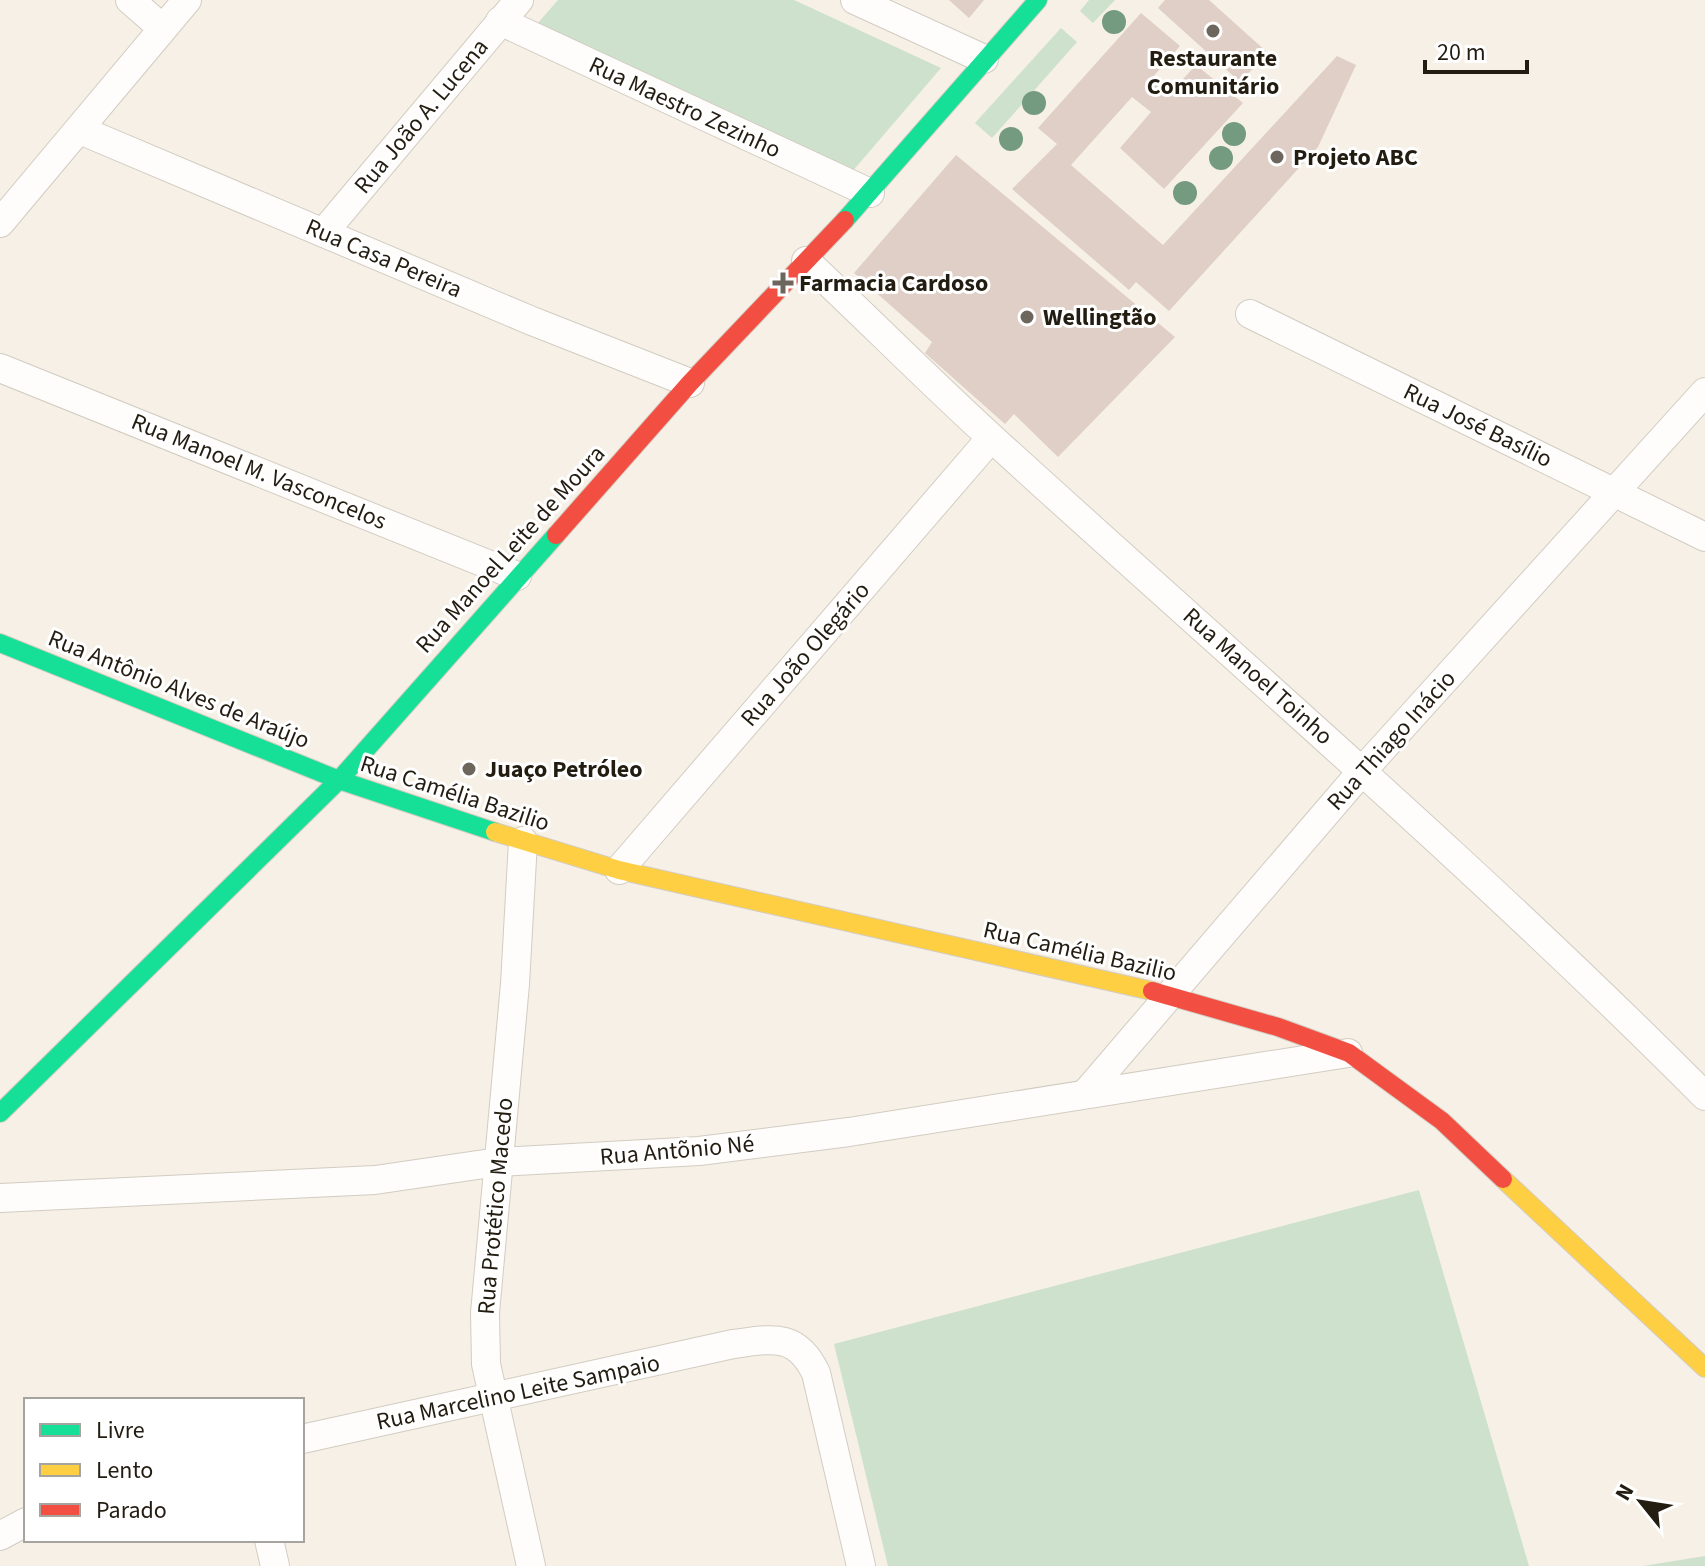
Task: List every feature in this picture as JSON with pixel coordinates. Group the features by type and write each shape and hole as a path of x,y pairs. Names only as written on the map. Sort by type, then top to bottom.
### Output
{"street":[{"path":"130,0 162,28"},
{"path":"0,223 187,0"},
{"name":"Rua João A. Lucena","path":"324,232 519,0"},
{"path":"855,0 984,59"},
{"name":"Rua Manoel Leite de Moura","path":"0,1113 339,780 690,383 870,193 1038,0"},
{"name":"Rua Maestro Zezinho","path":"500,21 870,193"},
{"name":"Rua Casa Pereira","path":"80,130 532,321 690,383"},
{"name":"Rua Manoel Toinho","path":"806,261 991,438 1363,770 1705,1096"},
{"name":"Rua José Basílio","path":"1250,314 1705,537"},
{"name":"Rua Manoel M. Vasconcelos","path":"0,368 517,576"},
{"name":"Rua Thiago Inácio","path":"1085,1094 1363,770 1705,392"},
{"name":"Rua João Olegário","path":"619,870 991,438"},
{"name":"Rua Antônio Alves de Araújo","path":"0,643 339,780"},
{"name":"Rua Camélia Bazilio","path":"339,780 619,870 1168,995 1278,1027 1349,1053 1442,1121 1705,1368"},
{"name":"Rua Protético Macedo","path":"523,841 515,984 485,1313 486,1364 531,1566"},
{"name":"Rua Antõnio Né","path":"0,1198 375,1180 498,1162 699,1151 1349,1053"},
{"name":"Rua Marcelino Leite Sampaio","path":"304,1439 733,1344 786,1342 797,1346 808,1357 822,1394 861,1566"},
{"path":"0,1536 24,1523"},
{"path":"269,1542 275,1566"}],"green space":[{"path":"558,0 794,0 941,68 851,173 538,23"},
{"path":"1089,0 1115,0 1093,23 1080,11"},
{"path":"1061,28 1077,42 992,138 975,123"},
{"path":"1419,1190 1529,1566 888,1566 834,1344"},
{"path":"1705,1556 1705,1566 1643,1566"}],"building":[{"path":"949,0 984,0 969,18"},
{"name":"Restaurante Comunitário","path":"1165,0 1209,0 1268,53 1240,82 1158,8"},
{"name":"Projeto ABC","path":"1141,13 1180,46 1152,78 1170,93 1196,65 1243,103 1164,189 1120,148 1151,112 1132,97 1071,165 1163,245 1337,56 1356,65 1318,147 1169,311 1136,282 1129,290 1012,189 1057,144 1038,128"},
{"name":"Wellingtão","path":"956,155 1175,337 1058,457 1014,414 1005,424 925,353 932,342 854,273"}],"traffic: fast":[{"path":"845,220 1038,0"},
{"path":"0,1113 339,780 556,535"},
{"path":"0,643 339,780 495,832"}],"traffic: slow":[{"path":"495,832 619,870 1152,991"},
{"path":"1503,1179 1705,1368"}],"traffic: jam":[{"path":"556,535 690,383 845,220"},
{"path":"1152,991 1278,1027 1349,1053 1442,1121 1503,1179"}],"place":[{"name":"Restaurante Comunitário","path":"1213,31"},
{"name":"Projeto ABC","path":"1277,157"},
{"name":"Farmacia Cardoso","path":"783,283"},
{"name":"Wellingtão","path":"1027,317"},
{"name":"Juaço Petróleo","path":"469,769"}]}
